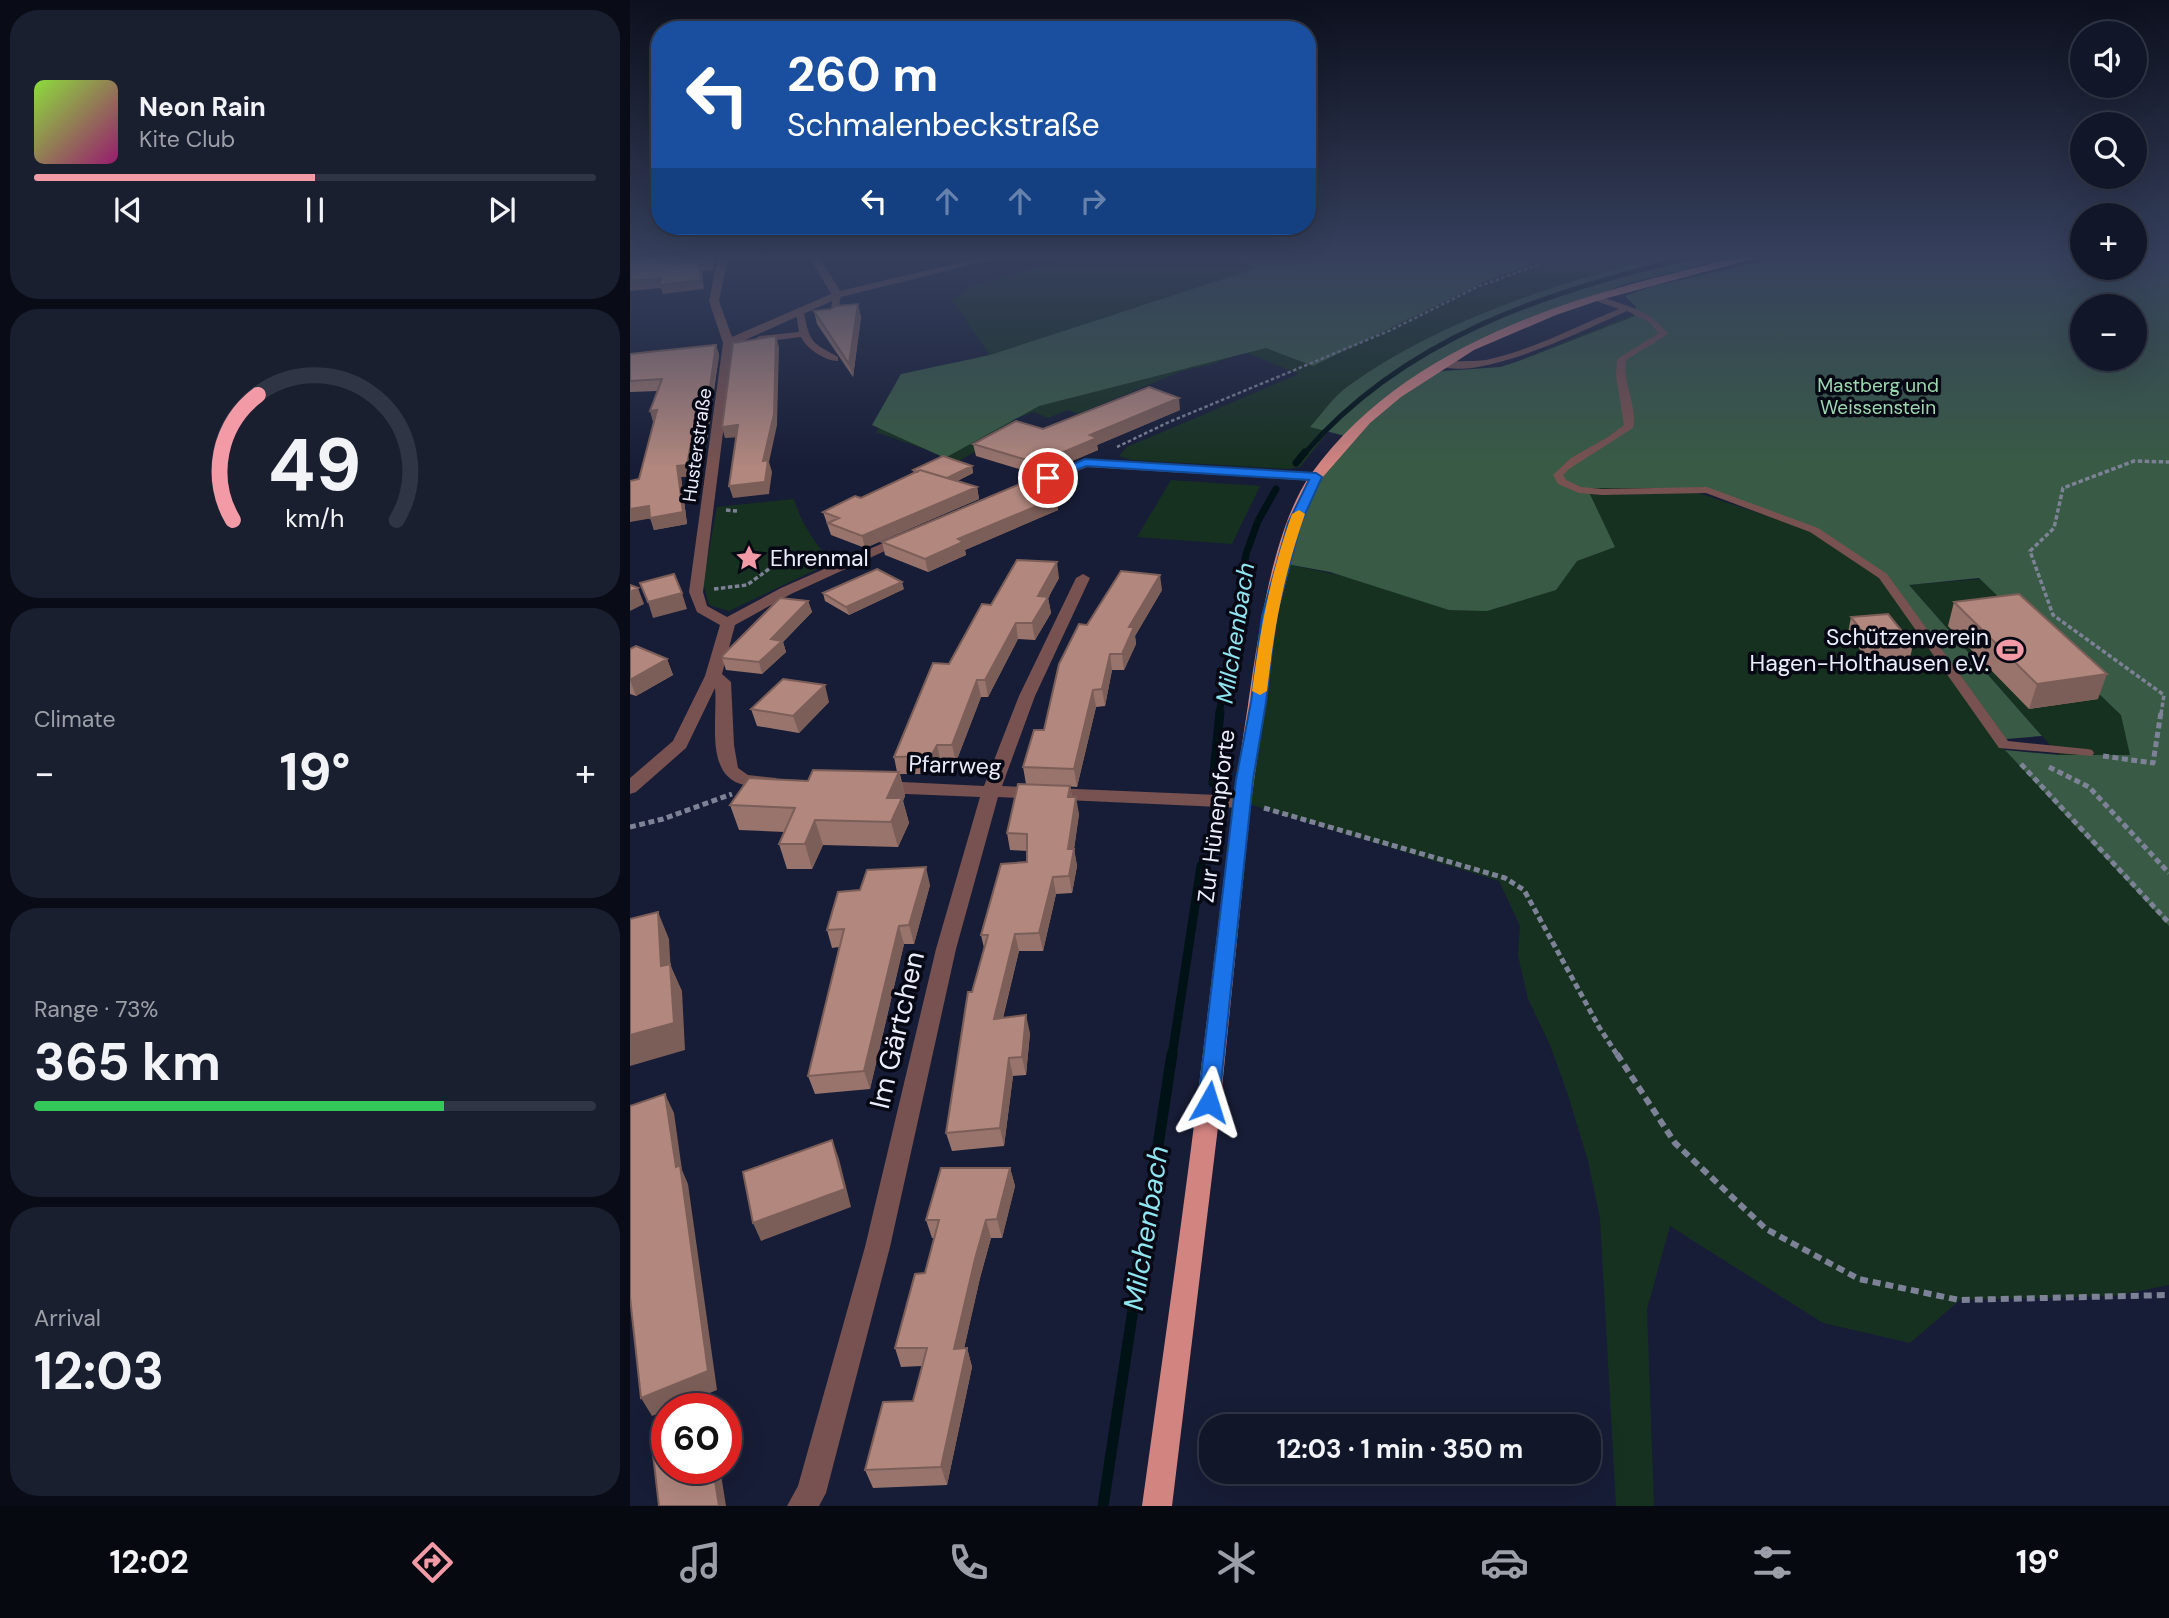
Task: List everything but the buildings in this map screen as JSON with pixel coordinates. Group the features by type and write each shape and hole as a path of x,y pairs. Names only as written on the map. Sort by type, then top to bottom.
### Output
{"main road":[{"name":"Zur Hünenpforte","path":"1157,1506 1206,1128 1242,802 1269,616 1294,523 1316,477 1366,420 1397,394 1519,326"}],"street":[{"name":"Husterstraße","path":"722,326 729,344 696,599 709,618 728,623"},
{"path":"729,344 770,326"},
{"path":"999,498 1062,476 1085,463 1316,477"},
{"path":"630,788 680,744 713,676 728,623 786,592 916,534"},
{"name":"Im Gärtchen","path":"802,1506 811,1493 838,1397 897,1167 939,972 992,791 1011,736 1083,578"},
{"path":"713,676 723,682 726,759 731,772 746,781 784,783"},
{"name":"Pfarrweg","path":"867,786 1242,802"}],"lane":[{"path":"803,326 809,344 835,359"},
{"path":"1447,365 1500,359 1582,326"},
{"path":"1660,326 1664,334 1622,359 1619,370 1630,415 1629,426 1620,435 1566,466 1558,475 1562,482 1579,489 1602,492 1707,490 1814,530 1883,576 2004,745 2087,753"},
{"path":"729,344 804,334"}],"path":[{"path":"1085,463 1169,422 1398,326"},
{"path":"2087,753 2153,763 2164,695 2053,615 2030,551 2054,528 2063,488 2134,461 2169,463"},
{"path":"717,588 747,585 784,558"},
{"path":"2004,745 2169,923"},
{"path":"2040,763 2089,787 2169,873"},
{"path":"630,827 663,819 734,793 757,781"},
{"path":"1242,802 1505,878 1524,890 1599,1027 1675,1143 1766,1229 1789,1242 1859,1279 1959,1300 2169,1295"}],"green space":[{"path":"970,326 1509,326 1336,422 1300,467 1288,469 1132,460 1119,456 1127,447 1299,374 1245,352 1210,365 1182,371 1078,414 1068,410 1048,418 1034,412 1012,420 1017,428 959,461 876,432 921,377 989,354"},
{"path":"1078,326 1394,326 1313,366 1266,348 1039,406 945,458 872,425 901,374 990,355"},
{"name":"Mastberg und Weissenstein","path":"1454,326 1515,326 1430,372 1500,367 1608,326 2070,326 2070,371 2147,371 2147,326 2169,326 2169,926 2005,750 2059,755 2130,755 2121,715 1979,578 1909,585 2042,736 2006,739 1887,575 1816,530 1705,488 1587,488 1615,547 1577,561 1556,590 1487,611 1449,610 1330,572 1281,563 1305,498 1349,437 1310,427 1342,391 1383,363"},
{"path":"1604,326 2070,326 2070,371 2147,371 2147,326 2169,326 2169,1285 2114,1296 1960,1300 1910,1343 1823,1323 1670,1226 1647,1309 1654,1506 1616,1506 1600,1218 1588,1161 1568,1095 1550,1045 1528,999 1518,955 1520,926 1499,881 1242,802 1281,563 1353,578 1496,370","holes":["1746,485 1981,579 1909,585 2059,755 2103,756 2022,767 2005,750 1879,577 1812,531 1696,492 1635,488"]},
{"path":"1171,480 1260,486 1232,544 1137,537"},
{"path":"794,499 809,533 832,562 729,611 709,605 703,583 717,507"}],"waterway":[{"name":"Milchenbach","path":"1304,454 1344,413 1387,378 1433,349 1478,326"},
{"name":"Milchenbach","path":"1296,463 1305,452"},
{"name":"Milchenbach","path":"1219,714 1246,554 1258,521 1276,489"},
{"name":"Milchenbach","path":"1213,783 1220,712"},
{"name":"Milchenbach","path":"1172,1056 1201,866"},
{"name":"Milchenbach","path":"1103,1506 1172,1054"}],"slow traffic":[{"path":"1260,691 1269,616 1282,563 1299,514"}],"place":[{"name":"Ehrenmal","path":"749,558"},
{"name":"Schützenverein Hagen-Holthausen e.V.","path":"2010,650"}],"route":[{"path":"1048,478 1085,463 1316,477 1294,523 1269,616 1245,780 1209,1102"}]}
